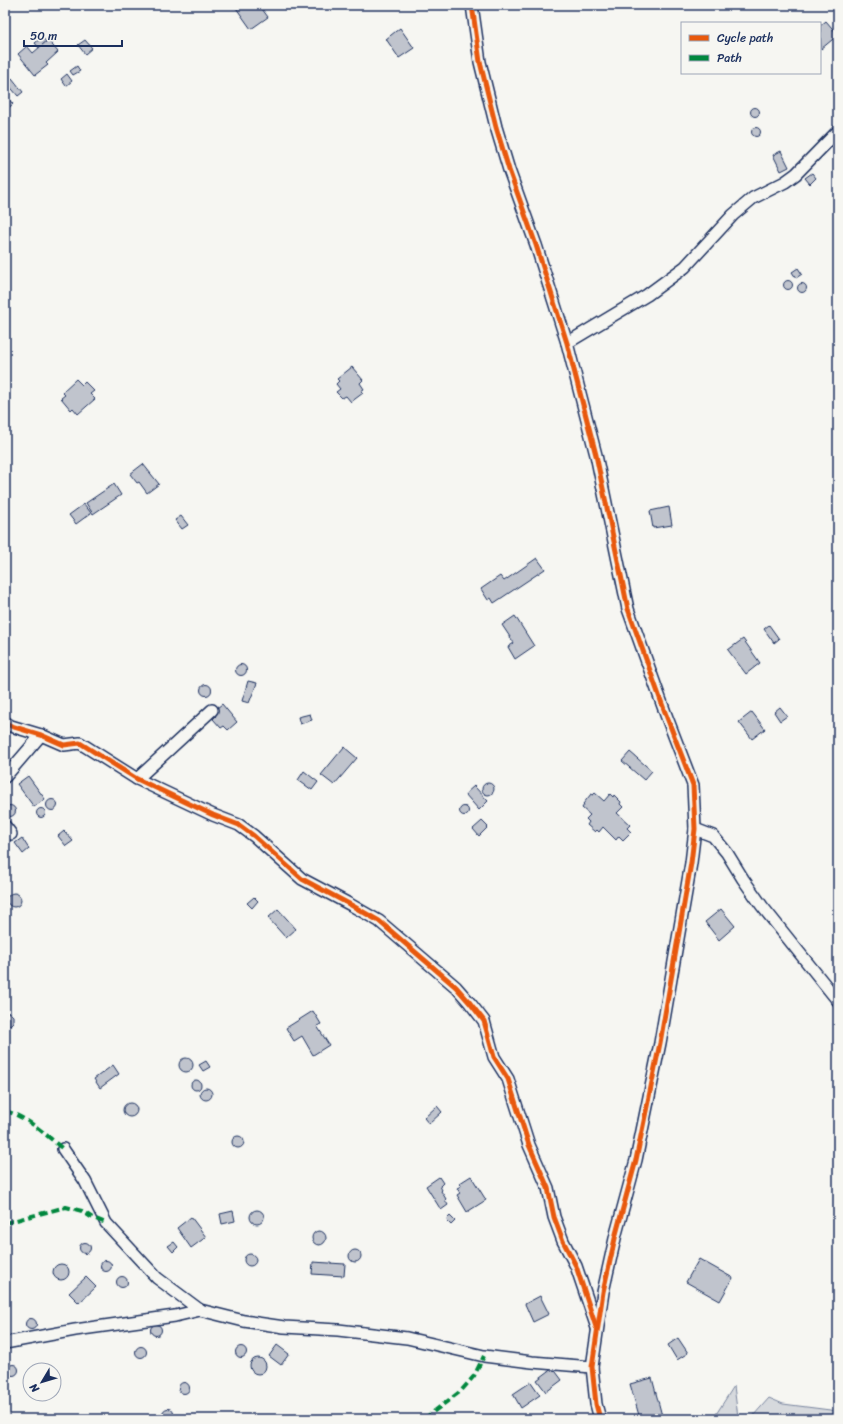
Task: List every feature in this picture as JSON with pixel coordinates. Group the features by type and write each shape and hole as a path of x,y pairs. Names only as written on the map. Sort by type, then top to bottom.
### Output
{"street":[{"path":"472,5 480,62 496,127 508,170 536,245 567,343 596,455 628,609 693,785 695,828 691,863 658,1051 636,1160 616,1234 603,1292 597,1330 592,1367 596,1404 600,1419"},
{"path":"567,343 647,295 685,267 732,215 753,198 785,182 796,174 838,131"},
{"path":"137,779 212,710"},
{"path":"5,722 11,726 41,735 64,745 80,743 137,779 213,815 239,825 265,846 286,867 302,879 379,921 450,982 470,1003 484,1021 494,1057 510,1085 530,1145 548,1188 554,1217 563,1241 576,1266 597,1330"},
{"path":"5,777 41,735"},
{"path":"695,828 713,836 727,853 762,906 838,1001"},
{"path":"64,1150 85,1181 106,1223 158,1278 200,1310 244,1321 284,1328 338,1330 407,1338 484,1356 592,1367"},
{"path":"5,1343 75,1330 175,1316 200,1310"}],"shaded area":[{"path":"734,1386 738,1417 753,1416 769,1398 783,1404 838,1411 838,1419 713,1419"}],"building":[{"path":"234,5 259,5 268,17 251,29"},
{"path":"826,21 838,35 821,49 821,25"},
{"path":"400,28 414,48 399,58 386,39"},
{"path":"42,37 46,42 39,48 35,43"},
{"path":"48,40 58,52 46,63 48,65 35,75 18,54 27,46 33,53"},
{"path":"85,40 92,48 85,54 78,45"},
{"path":"77,66 80,71 73,75 70,71"},
{"path":"67,74 72,81 66,86 61,79"},
{"path":"12,78 23,92 18,96 6,82"},
{"path":"5,95 13,104 5,111"},
{"path":"753,108 757,108 759,112 757,116 753,116 751,114 751,110"},
{"path":"754,128 758,128 760,132 758,136 754,136 752,134 752,130"},
{"path":"781,151 789,167 781,171 773,155"},
{"path":"812,173 816,178 810,184 805,178"},
{"path":"798,268 802,274 796,278 792,272"},
{"path":"786,281 790,281 792,285 790,289 786,289 784,287 784,283"},
{"path":"800,284 804,284 806,288 804,292 800,292 798,290 798,286"},
{"path":"352,367 363,380 360,383 364,389 361,391 363,393 351,402 346,396 342,398 336,392 340,389 336,384 339,381 337,379"},
{"path":"76,379 82,385 85,382 94,391 90,394 95,399 78,414 73,408 71,410 61,398 65,395 62,392"},
{"path":"143,464 159,484 147,493 139,482 137,483 130,474"},
{"path":"114,484 121,495 93,514 86,503"},
{"path":"84,504 91,513 76,524 69,515"},
{"path":"669,507 672,525 653,528 650,511"},
{"path":"181,516 188,525 182,529 175,520"},
{"path":"537,558 545,569 494,603 491,598 488,600 481,589 500,576 504,581"},
{"path":"515,616 534,646 515,659 508,647 514,643 502,625"},
{"path":"769,625 779,639 774,643 764,629"},
{"path":"743,639 760,663 746,674 728,650"},
{"path":"239,665 243,665 245,666 245,674 239,675 236,672 236,668"},
{"path":"248,681 257,683 249,703 242,701"},
{"path":"204,685 208,685 210,686 210,694 204,695 201,692 201,688"},
{"path":"222,704 237,722 228,730 224,726 221,728 213,719 216,716 212,712"},
{"path":"780,707 787,716 780,721 774,712"},
{"path":"752,712 765,729 752,739 739,722"},
{"path":"310,714 312,720 300,724 298,717"},
{"path":"344,747 357,758 334,785 321,775"},
{"path":"630,752 652,771 644,780 622,761"},
{"path":"304,771 318,782 312,790 298,780"},
{"path":"28,776 45,799 34,807 17,784"},
{"path":"488,783 492,785 494,789 492,793 488,795 484,793 482,789 484,785"},
{"path":"474,786 488,801 479,810 465,794"},
{"path":"595,793 604,801 610,794 613,797 614,795 621,802 620,804 623,807 617,813 630,825 627,828 631,832 623,840 619,836 616,840 603,827 599,832 597,830 595,832 587,825 589,822 586,819 590,815 582,808 584,805 583,804 591,794 593,795"},
{"path":"50,800 54,800 56,801 56,809 50,810 47,807 47,803"},
{"path":"8,806 12,806 14,807 14,815 8,816 5,813 5,809"},
{"path":"462,807 466,807 468,811 466,815 462,815 460,813 460,809"},
{"path":"41,808 46,813 41,818 36,813"},
{"path":"482,821 488,827 479,836 473,829"},
{"path":"64,831 73,841 66,846 58,836"},
{"path":"22,838 29,849 23,854 15,843"},
{"path":"14,893 19,895 21,900 19,905 14,907 9,905 7,900 9,895"},
{"path":"254,897 258,901 252,908 247,903"},
{"path":"278,909 296,929 286,938 268,918"},
{"path":"721,909 735,926 719,940 705,922"},
{"path":"313,1011 321,1024 317,1026 329,1045 313,1055 302,1036 294,1041 286,1028"},
{"path":"5,1012 10,1013 13,1016 13,1022 10,1025 5,1025"},
{"path":"183,1058 189,1058 193,1062 193,1068 189,1072 183,1072 179,1068 179,1062"},
{"path":"206,1061 210,1067 203,1071 199,1065"},
{"path":"113,1065 119,1074 100,1088 94,1079"},
{"path":"194,1080 198,1080 200,1081 200,1089 194,1090 191,1087 191,1083"},
{"path":"206,1088 210,1090 212,1094 210,1098 206,1100 202,1098 200,1094 202,1090"},
{"path":"130,1103 135,1105 137,1110 135,1115 130,1117 125,1115 123,1110 125,1105"},
{"path":"437,1106 442,1112 429,1124 424,1118"},
{"path":"236,1136 240,1136 244,1142 240,1148 236,1148 232,1144 232,1140"},
{"path":"471,1176 486,1200 467,1212 457,1195 460,1193 457,1188 461,1186 460,1183"},
{"path":"439,1177 443,1183 440,1186 441,1191 448,1205 441,1210 426,1186"},
{"path":"257,1210 262,1212 264,1217 262,1222 257,1224 252,1222 250,1217 252,1212"},
{"path":"233,1211 235,1221 222,1224 220,1214"},
{"path":"450,1216 455,1221 451,1225 446,1220"},
{"path":"191,1217 206,1237 191,1248 177,1228"},
{"path":"319,1231 324,1233 326,1238 324,1243 319,1245 314,1243 312,1238 314,1233"},
{"path":"174,1242 178,1247 173,1252 168,1246"},
{"path":"83,1243 87,1243 89,1244 89,1252 83,1253 80,1250 80,1246"},
{"path":"355,1250 359,1252 361,1256 359,1260 355,1262 351,1260 349,1256 351,1252"},
{"path":"248,1254 252,1254 256,1260 252,1266 248,1266 244,1262 244,1258"},
{"path":"699,1259 733,1278 720,1301 686,1282"},
{"path":"104,1261 108,1261 110,1262 110,1270 104,1271 101,1268 101,1264"},
{"path":"313,1262 345,1264 344,1276 312,1274"},
{"path":"61,1264 67,1266 69,1272 67,1278 61,1280 55,1278 53,1272 55,1266"},
{"path":"86,1277 96,1287 79,1303 69,1293"},
{"path":"120,1277 124,1277 126,1278 126,1286 120,1287 117,1284 117,1280"},
{"path":"540,1296 549,1314 533,1322 525,1304"},
{"path":"29,1319 33,1319 35,1320 35,1328 29,1329 26,1326 26,1322"},
{"path":"154,1325 158,1325 160,1326 160,1334 154,1335 151,1332 151,1328"},
{"path":"678,1338 688,1353 677,1360 668,1345"},
{"path":"277,1345 289,1354 281,1365 269,1356"},
{"path":"241,1346 245,1348 247,1352 245,1356 241,1358 237,1356 235,1352 237,1348"},
{"path":"139,1347 143,1347 145,1348 145,1356 139,1357 136,1354 136,1350"},
{"path":"258,1358 264,1360 266,1366 264,1372 258,1374 252,1372 250,1366 252,1360"},
{"path":"11,1365 15,1365 17,1366 17,1374 11,1375 8,1372 8,1368"},
{"path":"553,1368 562,1380 546,1392 537,1380"},
{"path":"652,1378 662,1416 649,1419 640,1419 630,1384"},
{"path":"531,1382 540,1395 521,1408 513,1394"},
{"path":"182,1383 186,1383 188,1384 188,1392 182,1393 179,1390 179,1386"},
{"path":"166,1409 170,1409 172,1410 172,1418 166,1419 163,1416 163,1412"}],"marked path":[{"path":"5,1111 29,1122 63,1149"},
{"path":"5,1223 66,1207 82,1211 91,1217 106,1223"},
{"path":"424,1419 461,1391 474,1376 484,1356"}],"cycle path":[{"path":"472,5 480,62 496,127 567,343 596,455 628,609 693,785 695,829 691,863 660,1043 636,1160 616,1234 603,1292 592,1367 596,1404 600,1419"},
{"path":"5,722 11,726 41,735 64,745 80,743 137,779 213,815 239,825 254,836 302,879 379,921 456,987 484,1021 494,1057 508,1079 529,1145 548,1188 554,1217 563,1241 576,1266 596,1327"}]}
